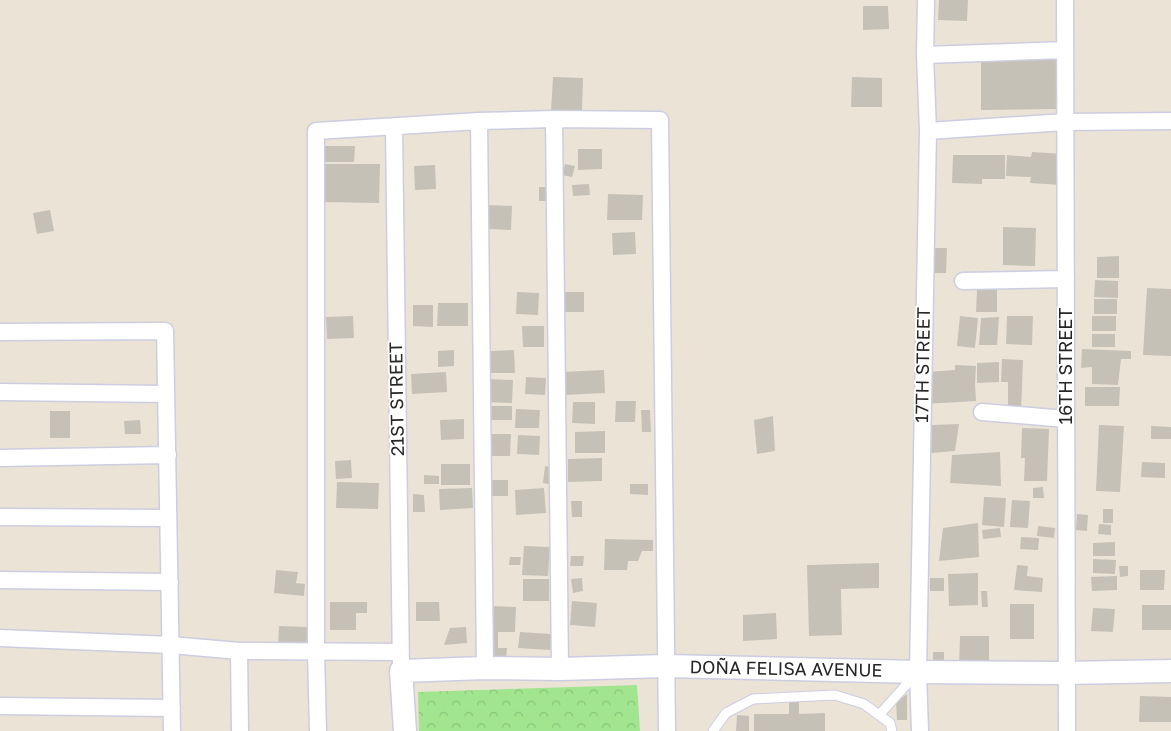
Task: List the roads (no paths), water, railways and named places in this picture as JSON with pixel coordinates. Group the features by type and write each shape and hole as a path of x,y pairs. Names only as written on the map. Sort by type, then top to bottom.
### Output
{"street":[{"name":"17TH STREET","path":"920,731 918,672 928,131 925,55 926,0"},
{"name":"16TH STREET","path":"1065,0 1067,731"},
{"path":"925,55 1065,50"},
{"path":"554,119 560,669"},
{"path":"318,731 316,652 316,131 479,121 554,119 660,120 667,731"},
{"path":"479,121 485,668"},
{"path":"928,131 1065,122 1171,121"},
{"name":"21ST STREET","path":"394,126 401,661"},
{"path":"963,281 1066,279"},
{"path":"0,332 165,331 172,731"},
{"path":"0,392 166,394"},
{"path":"982,412 1066,419"},
{"path":"0,458 168,455"},
{"path":"0,518 168,518"},
{"path":"0,580 170,582"},
{"path":"0,638 171,645 239,651 316,652 401,661 405,731"},
{"path":"239,651 240,731"},
{"name":"DOÑA FELISA AVENUE","path":"401,661 485,668 560,669 666,666 918,672 1066,673 1171,671"},
{"path":"0,706 172,708"}],"lane":[{"path":"880,714 918,672"},
{"path":"712,731 726,713 753,699 835,695 864,704 880,714 890,724 892,731"}]}
